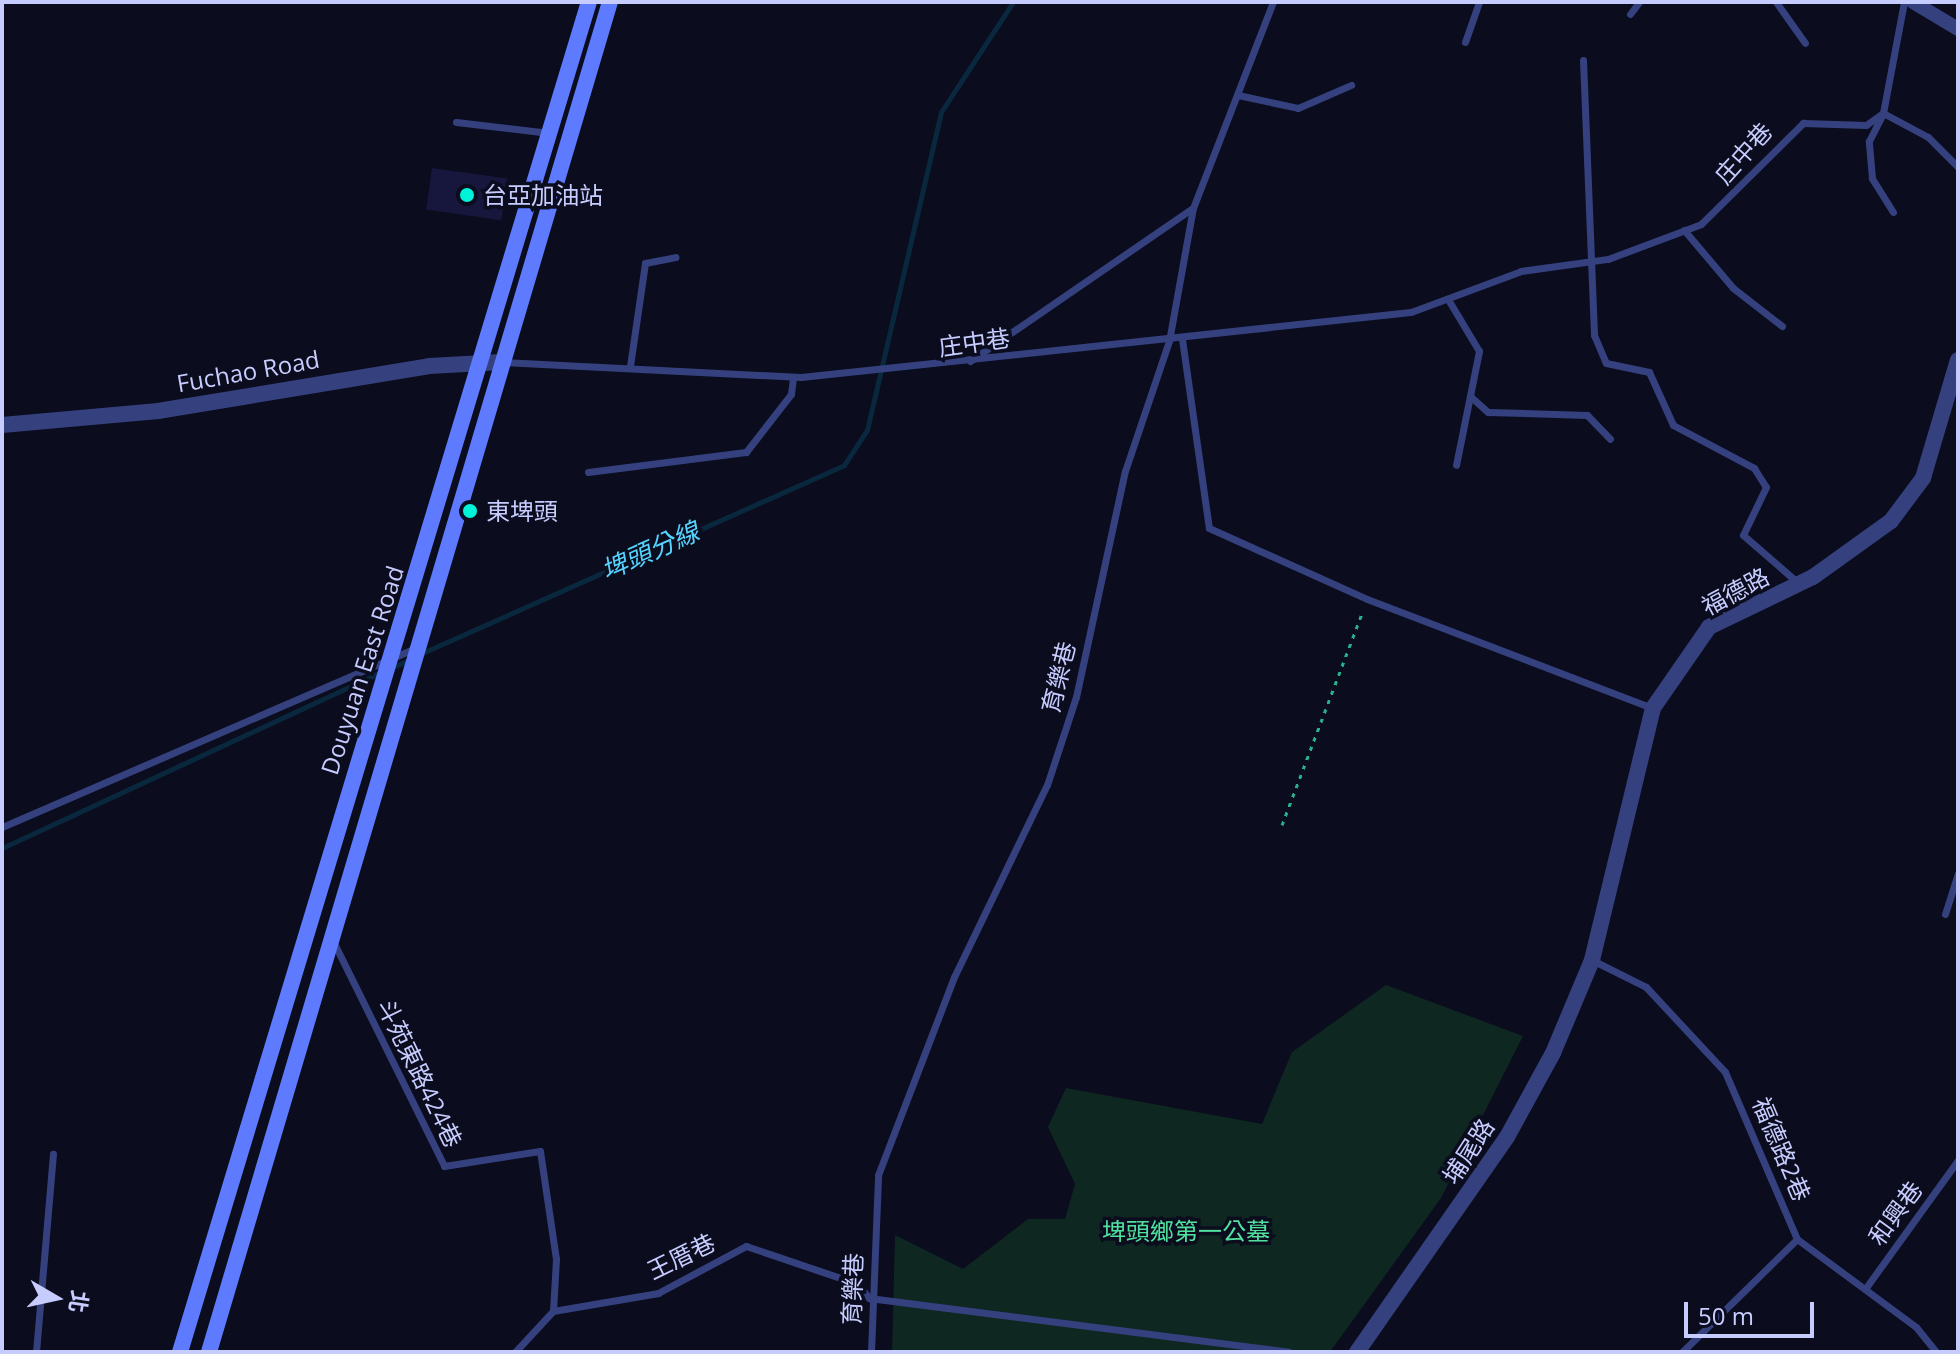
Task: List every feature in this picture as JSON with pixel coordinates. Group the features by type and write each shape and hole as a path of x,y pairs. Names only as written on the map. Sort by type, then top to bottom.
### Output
{"main road":[{"name":"Douyuan East Road","path":"209,1352 417,648 544,158 589,2"},
{"name":"Douyuan East Road","path":"180,1352 389,662 561,164 610,2"},
{"path":"544,158 561,164"}],"street":[{"path":"1913,2 1958,29"},
{"name":"福德路","path":"1592,960 1653,708 1709,627 1799,584 1891,521 1923,478 1958,360"},
{"name":"Fuchao Road","path":"2,425 158,411 493,362"},
{"name":"埔尾路","path":"1357,1352 1507,1137 1592,960"}],"lane":[{"name":"育樂巷","path":"871,1352 869,1298 878,1175 954,977 1047,785 1076,697 1125,471 1169,341 1193,208 1273,2"},
{"path":"1465,42 1479,2"},
{"path":"1630,14 1639,2"},
{"path":"1776,2 1805,43"},
{"path":"1893,212 1872,178 1869,141 1883,113 1904,2"},
{"path":"1583,60 1596,260 1594,335 1606,363 1649,372 1673,425 1754,468 1766,487 1743,535 1799,584"},
{"path":"1238,95 1298,108 1351,85"},
{"path":"1883,113 1928,137 1958,167"},
{"name":"庄中巷","path":"493,362 630,366 793,377 1169,341 1449,301 1521,271 1596,260 1684,230 1721,206 1803,123 1866,125 1883,113"},
{"path":"456,122 551,133"},
{"path":"968,362 1193,208"},
{"path":"1684,230 1733,288 1782,326"},
{"path":"630,366 645,263 675,257"},
{"path":"1449,301 1479,351 1456,465"},
{"path":"1182,339 1209,528 1367,599 1653,708"},
{"path":"588,472 746,452 791,394 793,377"},
{"path":"1470,396 1488,412 1587,415 1610,439"},
{"path":"2,827 417,648"},
{"path":"1945,914 1958,873"},
{"name":"斗苑東路424巷","path":"331,938 444,1166 540,1151 556,1259 553,1311"},
{"name":"福德路2巷","path":"1592,960 1646,987 1725,1072 1797,1239 1865,1289 1936,1352"},
{"path":"36,1352 53,1154"},
{"name":"和興巷","path":"1865,1289 1958,1160"},
{"path":"1682,1352 1797,1239"},
{"name":"王厝巷","path":"553,1311 658,1293 746,1246 858,1284 869,1298"},
{"path":"869,1298 1289,1352"},
{"path":"515,1352 553,1311"}],"path":[{"path":"1282,825 1367,599"}],"green space":[{"name":"埤頭鄉第一公墓","path":"1386,985 1523,1036 1441,1198 1330,1352 892,1352 895,1235 963,1269 1028,1219 1065,1219 1075,1184 1048,1127 1066,1088 1262,1124 1292,1052"}],"building":[{"name":"台亞加油站","path":"432,168 507,179 501,220 426,210"}],"waterway":[{"name":"埤頭分線","path":"420,654 844,465 867,430 941,112 1013,2"},
{"name":"埤頭分線","path":"391,668 411,659"},
{"name":"埤頭分線","path":"2,848 382,672"}],"place":[{"name":"台亞加油站","path":"467,195"},
{"name":"東埤頭","path":"470,511"}]}
